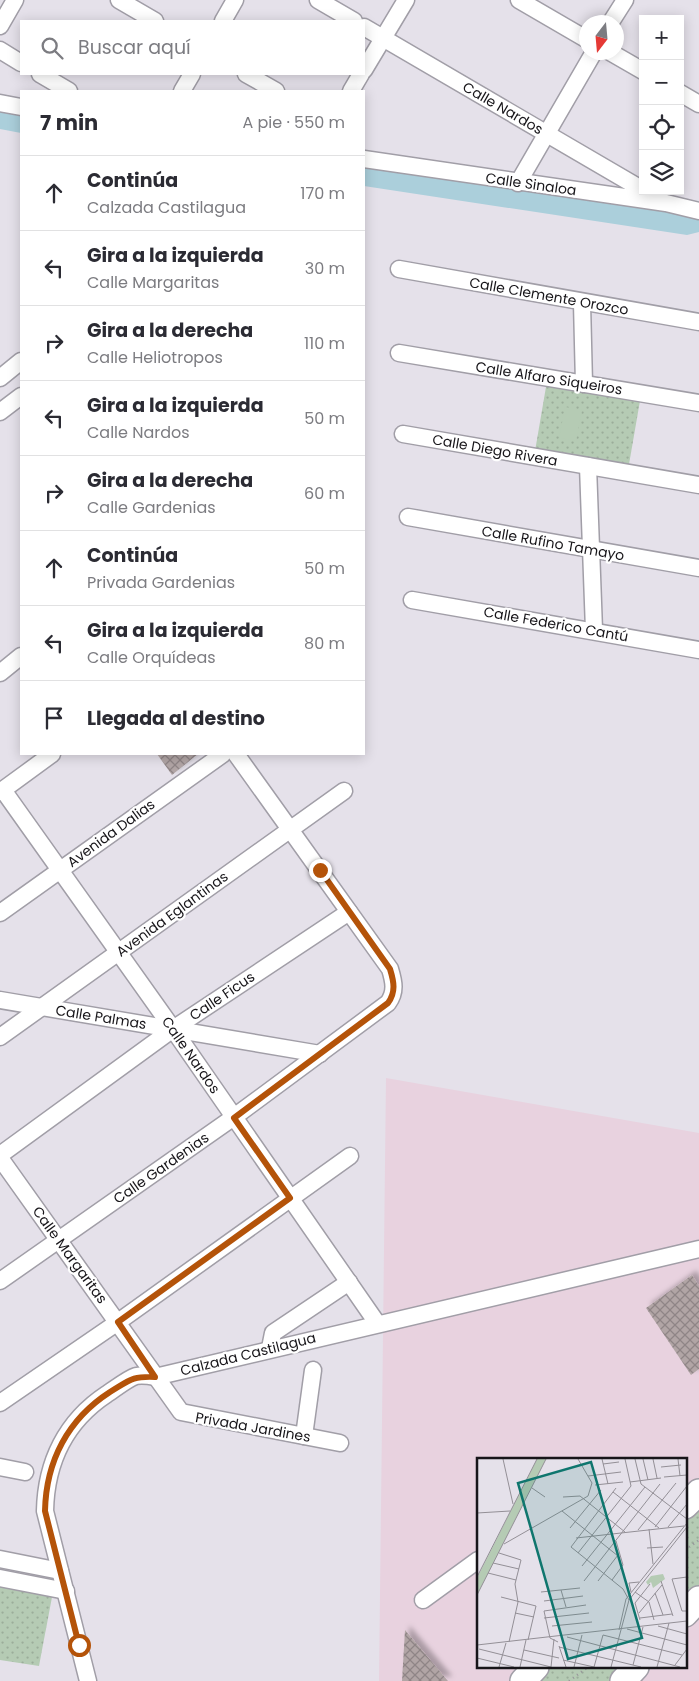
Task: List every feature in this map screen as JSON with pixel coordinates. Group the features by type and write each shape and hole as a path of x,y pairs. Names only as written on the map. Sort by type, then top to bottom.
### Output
{"highway":[{"path":"686,1505 699,1492"},
{"path":"686,1613 699,1599"},
{"path":"523,1681 535,1668"},
{"path":"623,1681 635,1668"}],"street":[{"path":"0,26 15,0"},
{"path":"119,0 153,20"},
{"path":"224,20 235,0"},
{"path":"318,0 352,20"},
{"path":"365,68 406,0"},
{"path":"519,0 579,35"},
{"path":"616,15 625,0"},
{"name":"Calle Nardos","path":"365,28 639,187"},
{"path":"0,50 20,62"},
{"path":"518,183 589,60"},
{"path":"624,60 639,69"},
{"path":"42,75 67,90"},
{"path":"183,90 191,75"},
{"path":"248,75 274,90"},
{"path":"352,90 360,75"},
{"path":"684,95 699,104"},
{"path":"0,103 20,107"},
{"name":"Calle Sinaloa","path":"365,159 518,183 666,203 699,211"},
{"name":"Calle Nardos","path":"652,195 666,203"},
{"name":"Calle Clemente Orozco","path":"400,269 582,303 699,322"},
{"path":"582,303 584,384"},
{"name":"Calle Alfaro Siqueiros","path":"399,353 699,403"},
{"path":"0,378 19,369"},
{"path":"0,412 20,397"},
{"name":"Calle Diego Rivera","path":"403,434 699,485"},
{"path":"588,466 594,630"},
{"name":"Calle Rufino Tamayo","path":"408,517 699,568"},
{"name":"Calle Federico Cantú","path":"412,600 594,630 699,650"},
{"path":"0,673 20,657"},
{"path":"1,791 51,755"},
{"name":"Avenida Dalias","path":"0,913 222,755"},
{"path":"237,755 349,912"},
{"name":"Calle Nardos","path":"1,791 60,870 173,1029 377,1323"},
{"name":"Avenida Eglantinas","path":"0,1037 344,791"},
{"name":"Calle Gardenias","path":"0,1281 234,1118 388,1003 394,988 390,969 349,912"},
{"name":"Calle Ficus","path":"0,1157 173,1029 349,912"},
{"name":"Calle Palmas","path":"0,1000 320,1054"},
{"path":"0,1403 118,1322 350,1156"},
{"name":"Calle Margaritas","path":"0,1157 155,1377"},
{"name":"Calzada Castilagua","path":"88,1681 45,1511 46,1491 57,1451 70,1430 94,1403 136,1376 155,1377 270,1348 699,1249"},
{"path":"270,1348 273,1333 320,1299 349,1282"},
{"path":"304,1436 313,1370"},
{"name":"Privada Jardines","path":"155,1377 175,1406 181,1412 188,1415 340,1443"},
{"path":"0,1467 25,1472"},
{"path":"0,1559 60,1571"},
{"path":"423,1600 477,1561"},
{"path":"0,1578 66,1591"}],"path":[{"path":"686,1549 699,1540"},
{"path":"569,1681 587,1668"}],"shaded area":[{"path":"386,1078 699,1133 699,1681 379,1681"}],"green space":[{"path":"547,381 641,395 628,470 534,457"},
{"path":"565,407 582,410 576,441 559,438"},
{"path":"699,1496 699,1596 686,1609 686,1510"},
{"path":"0,1581 30,1587 52,1597 39,1666 0,1660"},
{"path":"540,1668 631,1668 619,1681 529,1681"}],"water":[{"path":"0,110 20,113 20,133 0,129"},
{"path":"365,165 689,214 699,220 699,232 687,235 365,186"}],"building":[{"path":"158,755 197,755 172,775"},
{"path":"692,1275 699,1286 699,1369 691,1375 646,1308"},
{"path":"405,1630 448,1681 402,1681"}],"route":[{"path":"79,1645 45,1511 46,1491 49,1474 57,1451 78,1418 94,1403 136,1376 155,1377 118,1322 290,1198 234,1118 388,1003 392,997 394,988 390,969 320,870"}]}
